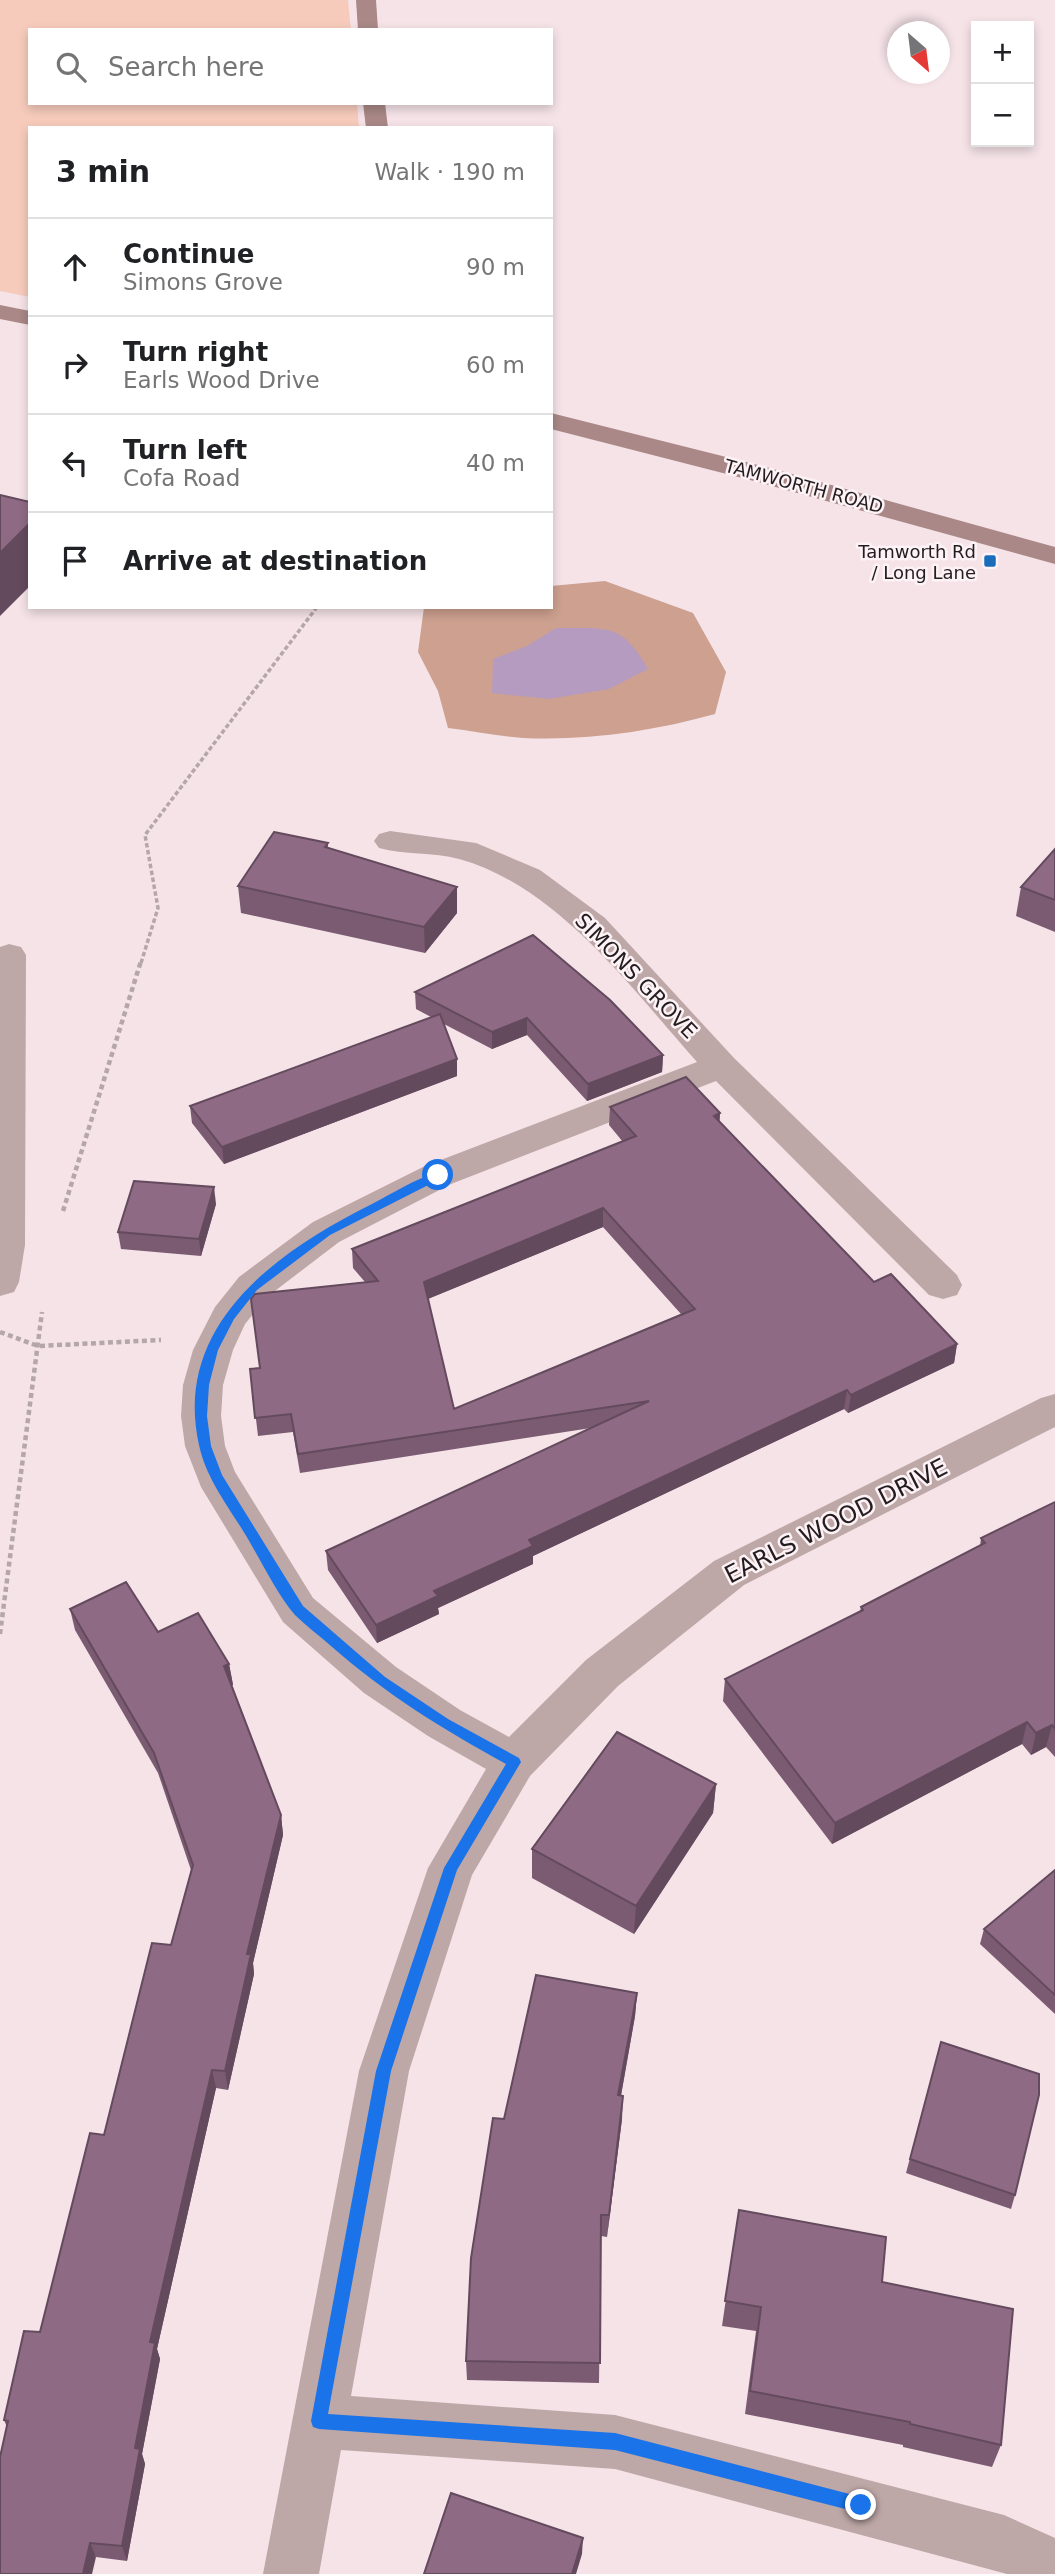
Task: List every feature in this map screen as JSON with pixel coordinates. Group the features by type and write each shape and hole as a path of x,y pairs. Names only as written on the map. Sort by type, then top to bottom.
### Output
{"main road":[{"path":"366,0 369,28"},
{"path":"374,105 377,126"},
{"path":"0,312 28,318"},
{"name":"TAMWORTH ROAD","path":"553,422 760,474 1055,556"}],"street":[{"name":"SIMONS GROVE","path":"390,841 465,850 528,877 593,925 721,1066 943,1285"},
{"path":"0,1282 6,1245 9,955"},
{"path":"514,1762 444,1723 380,1681 298,1610 216,1476 205,1446 201,1416 203,1385 219,1337 229,1317 253,1287 326,1232 438,1175 721,1066"},
{"name":"EARLS WOOD DRIVE","path":"291,2574 384,2071 451,1868 514,1762 602,1673 729,1573 1055,1409"},
{"path":"319,2421 615,2442 1004,2543 1055,2567"}],"path":[{"path":"62,1215 158,908 145,835 315,609"},
{"path":"0,1634 43,1307"},
{"path":"0,1332 38,1346 219,1337"}],"shaded area":[{"path":"0,0 348,0 351,28 28,28 28,105 357,105 359,126 28,126 28,297 0,291"},
{"path":"605,581 693,613 726,672 715,714 644,730 571,738 523,738 448,728 438,691 418,652 424,609 553,609 553,586"},
{"path":"556,628 600,629 620,635 629,642 648,669 609,689 549,699 492,693 493,659 527,646"}],"building":[{"path":"0,495 28,502 28,525 0,553"},
{"path":"274,832 328,843 325,847 457,887 424,927 238,886"},
{"path":"1055,849 1055,900 1021,887"},
{"path":"533,935 610,1000 663,1055 588,1084 527,1018 492,1032 415,992"},
{"path":"440,1014 457,1059 222,1147 190,1106"},
{"path":"686,1077 720,1113 714,1116 874,1282 891,1274 957,1344 851,1395 847,1390 529,1540 533,1546 434,1591 438,1596 376,1625 326,1551 649,1401 298,1454 291,1414 255,1418 250,1369 260,1368 251,1299 255,1294 378,1281 352,1249 636,1136 610,1107","holes":["603,1208 695,1309 454,1409 424,1282"]},
{"path":"134,1181 214,1187 199,1239 118,1232"},
{"path":"1055,1502 1055,1729 1052,1725 1036,1733 1027,1722 835,1823 725,1679 863,1610 861,1607 985,1543 981,1538"},
{"path":"126,1582 158,1632 198,1613 229,1664 224,1666 281,1815 247,1954 251,1954 225,2071 212,2070 150,2342 155,2343 135,2448 140,2449 122,2546 90,2543 83,2574 0,2574 0,2457 8,2421 4,2420 24,2331 40,2332 90,2133 104,2135 152,1943 171,1945 193,1865 154,1753 70,1609"},
{"path":"617,1732 716,1784 636,1906 532,1849"},
{"path":"1055,1870 1055,1995 984,1929"},
{"path":"536,1975 637,1993 618,2095 623,2096 609,2215 601,2215 600,2363 466,2361 471,2258 493,2118 504,2119"},
{"path":"941,2042 1039,2074 1039,2095 1015,2195 910,2159"},
{"path":"739,2210 886,2237 882,2282 1013,2309 1001,2445 910,2422 750,2391 761,2307 725,2301"},
{"path":"451,2493 583,2538 572,2574 424,2574"}],"place":[{"name":"Tamworth Rd / Long Lane","path":"990,561"}],"route":[{"path":"438,1175 326,1232 253,1287 229,1317 212,1350 203,1385 201,1416 205,1446 216,1476 298,1610 380,1681 444,1723 514,1762 451,1868 384,2071 319,2421 615,2442 861,2505"}]}
